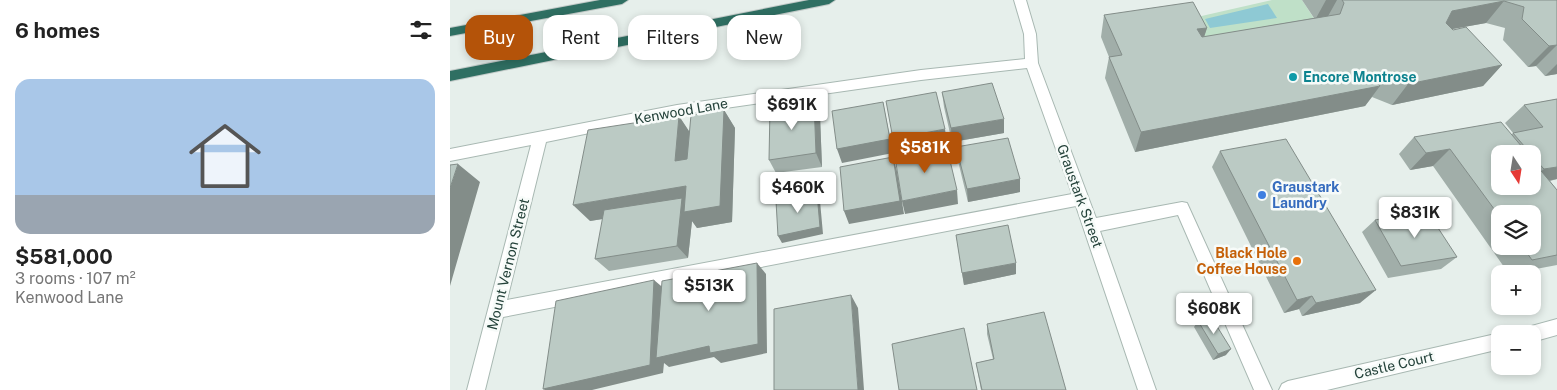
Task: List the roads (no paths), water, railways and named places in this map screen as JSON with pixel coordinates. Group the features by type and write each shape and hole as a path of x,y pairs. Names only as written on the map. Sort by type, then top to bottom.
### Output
{"highway":[{"path":"450,32 622,0"},
{"path":"450,76 829,0"}],"street":[{"name":"Graustark Street","path":"1020,0 1030,34 1032,63 1082,198 1147,390"},
{"name":"Kenwood Lane","path":"450,155 687,109 921,75 1032,63"},
{"name":"Mount Vernon Street","path":"476,390 540,137"},
{"path":"496,310 1082,198"},
{"path":"1091,226 1182,208 1263,390"},
{"path":"1541,331 1557,327"},
{"name":"Castle Court","path":"1288,390 1491,343"}],"water":[{"path":"1268,4 1277,18 1210,28 1205,19"}],"place":[{"name":"Encore Montrose","path":"1293,77"},
{"name":"Graustark Laundry","path":"1262,195"},
{"name":"Black Hole Coffee House","path":"1297,261"}]}
